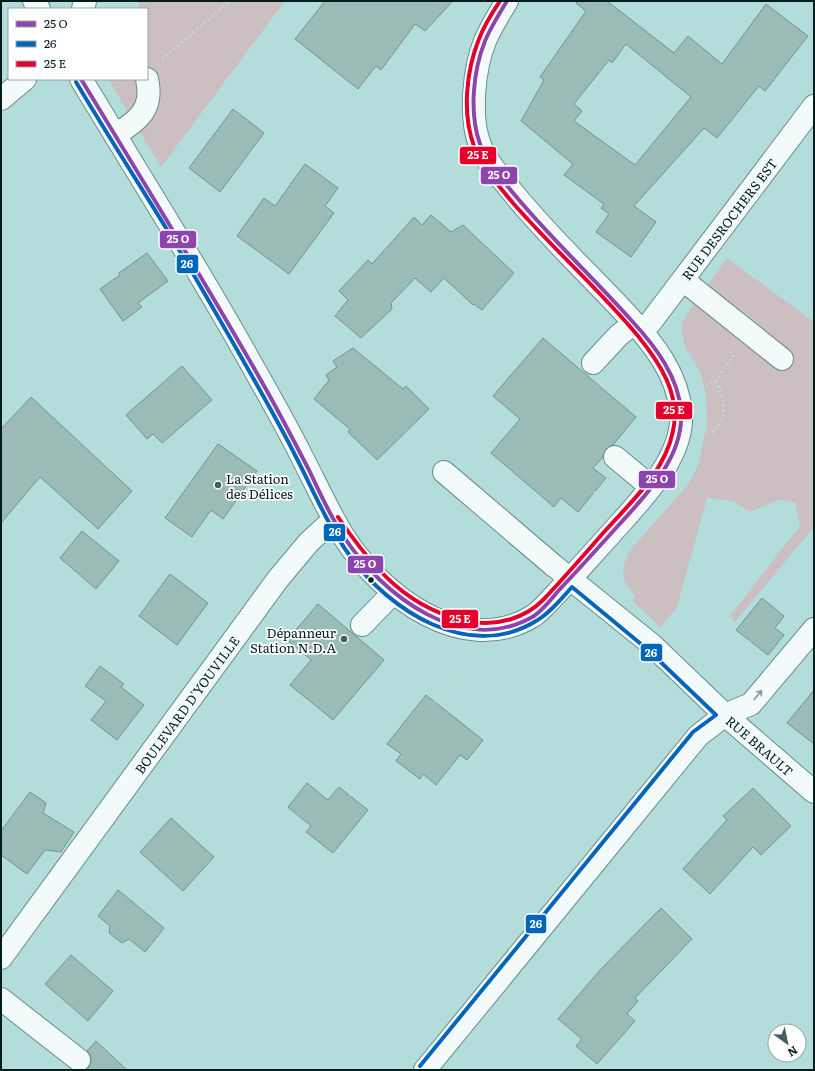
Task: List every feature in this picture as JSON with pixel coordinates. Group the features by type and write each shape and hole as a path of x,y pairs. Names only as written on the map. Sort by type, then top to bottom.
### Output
{"street":[{"path":"82,80 175,232 247,356 302,457 334,520 356,554 393,593 417,610 441,622 466,628 487,630 507,627 532,617 539,612 571,579 651,487 666,466 679,438 681,413 679,397 672,375 663,359 638,327 540,225 502,178 480,145 475,126 474,103 478,66 484,42 507,1"},
{"path":"115,135 132,125 143,114 152,71"},
{"path":"1,99 24,80"},
{"name":"RUE DESROCHERS EST","path":"593,363 618,336 650,323 814,106"},
{"path":"683,280 782,359"},
{"path":"615,457 651,487"},
{"name":"RUE BRAULT","path":"444,472 651,644 725,715 814,792"},
{"name":"BOULEVARD D'YOUVILLE","path":"1,958 288,566 309,542 334,520"},
{"path":"362,625 393,593"},
{"path":"425,1070 698,736 725,715 751,704 814,629"},
{"path":"1,999 79,1060"}],"path":[{"path":"152,71 230,1"},
{"path":"701,388 716,380 725,367"},
{"path":"703,433 714,432 720,425 724,415 722,394 716,380"},
{"path":"483,452 497,435 503,439"},
{"path":"226,529 266,472 240,453 238,457"},
{"path":"511,498 525,483"},
{"path":"594,492 607,503"},
{"path":"733,651 742,651 750,641"},
{"path":"435,702 452,682 477,686"},
{"path":"346,785 351,796"}],"shaded area":[{"path":"139,1 285,1 161,167 109,80 148,80 148,8 138,8"},
{"path":"727,258 814,322 814,527 734,623 731,614 800,526 795,502 778,500 750,512 733,501 707,498 677,607 661,627 632,601 635,597 625,581 623,571 628,553 690,482 698,466 707,425 706,394 701,374 685,346 682,334 682,323"}],"building":[{"path":"325,1 453,1 425,31 415,24 381,70 376,66 358,89 295,39"},
{"path":"578,1 607,1 674,53 688,36 722,64 766,4 808,36 765,91 759,86 717,138 704,128 634,206 656,222 631,257 596,232 609,214 601,208 604,204 564,175 573,164 521,121 544,80 540,77 586,11 576,3","holes":["626,44 691,97 635,165 574,121 582,111 574,104 609,60 612,63"]},
{"path":"233,109 264,133 220,192 189,168"},
{"path":"305,164 338,188 325,206 334,213 289,274 237,236 264,198 275,206"},
{"path":"431,215 451,232 463,225 514,273 482,310 474,304 473,305 444,278 431,292 415,278 391,303 392,309 361,338 335,316 348,300 339,291 368,260 372,264 414,217 422,225"},
{"path":"147,253 168,281 138,303 142,307 123,321 100,289"},
{"path":"543,338 636,417 613,445 606,449 603,457 593,468 606,478 578,512 561,498 554,507 491,453 520,419 493,396"},
{"path":"353,348 403,389 406,386 429,409 377,460 348,432 350,429 314,399 329,380 326,375 337,367 333,361"},
{"path":"182,366 212,400 162,443 153,434 147,439 126,415"},
{"path":"31,397 132,491 98,529 40,477 1,523 1,429"},
{"name":"La Station des Délices","path":"218,444 257,471 223,519 211,510 192,537 165,518"},
{"path":"82,531 119,561 96,589 60,558"},
{"path":"170,574 208,603 177,645 139,616"},
{"path":"762,598 784,616 775,628 784,635 768,655 736,630"},
{"path":"318,604 384,660 333,720 290,685 311,660 287,640"},
{"path":"100,666 124,684 121,687 144,705 117,740 91,720 106,701 85,686"},
{"path":"814,690 814,744 787,723"},
{"path":"426,695 483,740 467,760 460,755 436,785 423,774 420,779 396,761 401,754 387,744"},
{"path":"307,783 328,800 339,787 368,810 333,853 306,832 311,826 288,807"},
{"path":"753,788 791,826 761,855 753,847 710,894 683,869 727,820 723,816"},
{"path":"30,792 46,803 43,813 74,832 61,852 45,850 27,874 1,855 1,831"},
{"path":"171,818 214,857 183,891 140,852"},
{"path":"118,890 164,928 145,952 129,939 122,943 109,933 110,926 98,916"},
{"path":"661,908 692,939 635,998 638,1001 627,1014 635,1021 597,1064 576,1046 582,1039 558,1019 601,969"},
{"path":"71,955 113,991 88,1021 45,984"},
{"path":"96,1041 127,1070 86,1070 91,1061 91,1056 87,1051"}],"transit line":[{"path":"338,517 364,553 379,570 411,598 450,617 482,623 501,622 528,612 543,600 645,486 655,473 669,446 675,418 674,405 667,380 654,357 638,336 592,285 544,237 513,203 486,169 477,154 470,134 468,120 467,92 469,78 471,65 483,29 500,1"},
{"path":"82,80 219,307 269,395 334,521 360,559 380,580 402,599 427,614 453,625 480,630 507,627 534,616 541,610 639,503 660,475 676,445 680,429 681,412 676,387 671,374 649,341 617,304 554,239 509,188 493,167 480,144 474,119 475,79 485,41 507,1"},
{"name":"26","path":"76,82 193,273 267,403 342,545 367,576 387,595 409,612 433,624 458,633 484,636 510,632 536,621 551,610 572,587 647,649 716,715 693,732 420,1066"}],"place":[{"name":"La Station des Délices","path":"218,485"},
{"name":"Dépanneur Station N.D.A","path":"344,639"}]}
